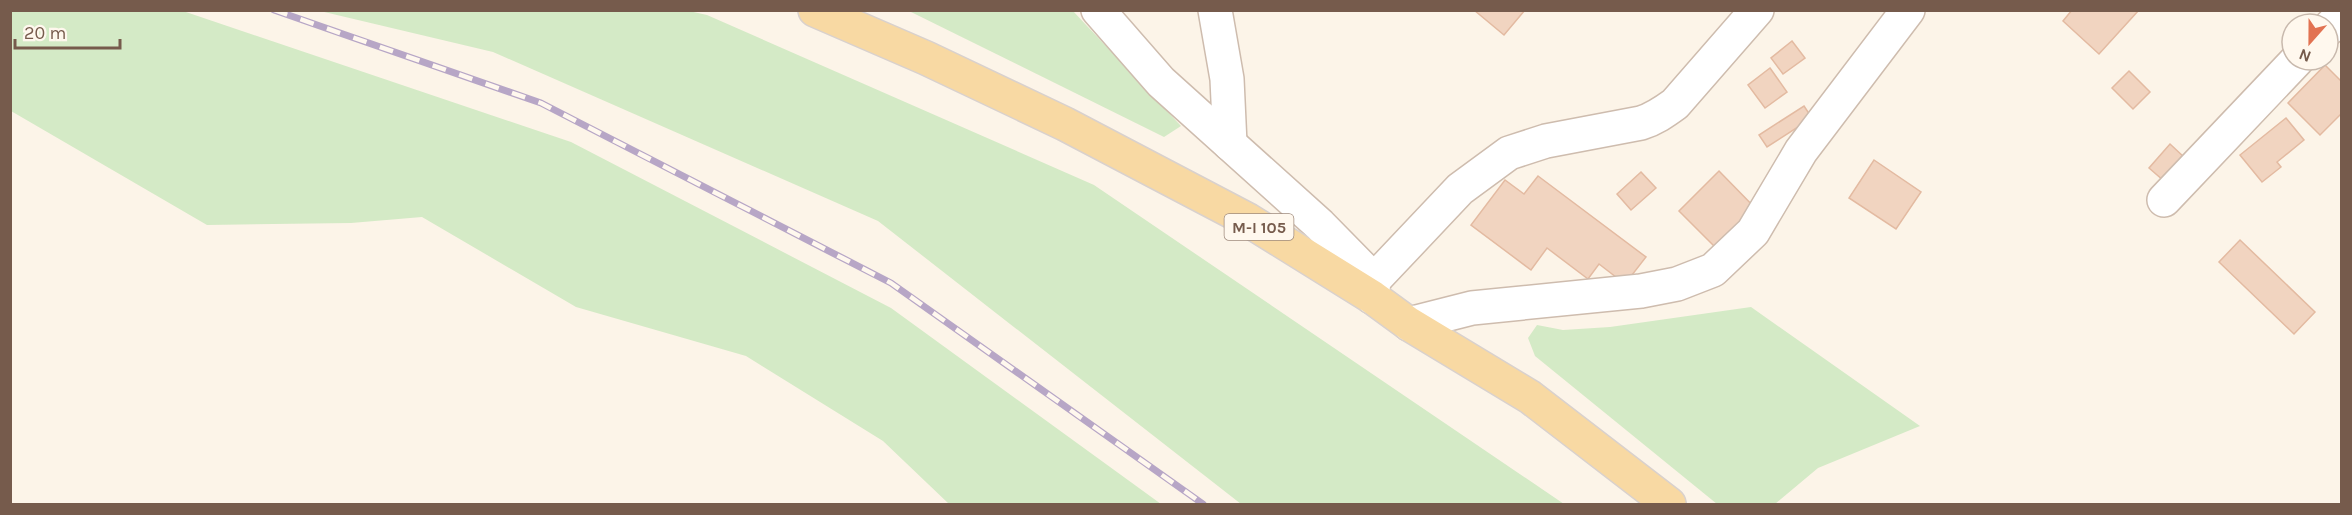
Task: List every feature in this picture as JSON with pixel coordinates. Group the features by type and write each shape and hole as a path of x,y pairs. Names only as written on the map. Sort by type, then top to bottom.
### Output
{"main road":[{"name":"M-I 105","path":"815,10 926,58 1065,123 1373,289 1409,324 1530,398 1669,504"}],"street":[{"path":"1098,10 1161,82 1320,225 1373,289 1460,189 1509,153 1546,141 1653,119 1675,104 1757,10"},
{"path":"1215,10 1227,79 1230,144"},
{"path":"1409,324 1472,308 1641,291 1677,284 1713,270 1752,232 1801,151 1908,10"},
{"path":"2164,200 2286,72"}],"green space":[{"path":"11,10 183,11 571,142 891,308 1161,504 949,504 883,441 746,356 576,307 422,217 351,223 207,225 11,111"},
{"path":"320,11 689,11 707,15 1094,185 1564,504 1241,504 878,221 493,52"},
{"path":"909,11 1073,11 1181,126 1164,137"},
{"path":"1751,307 1920,426 1818,468 1775,504 1717,504 1535,356 1528,338 1537,325 1563,330 1610,327"}],"building":[{"path":"1474,10 1525,10 1504,35"},
{"path":"2072,10 2139,10 2099,54 2063,21"},
{"path":"1792,41 1805,58 1783,74 1771,58"},
{"path":"1770,68 1787,92 1765,108 1748,85"},
{"path":"2129,71 2150,92 2133,109 2112,88"},
{"path":"2318,72 2332,72 2342,82 2342,113 2320,135 2288,103"},
{"path":"1804,106 1812,118 1767,147 1759,135"},
{"path":"2286,118 2304,140 2277,162 2281,167 2262,182 2240,155"},
{"path":"2170,144 2185,158 2164,181 2149,168"},
{"path":"1874,160 1921,192 1896,229 1849,198"},
{"path":"1719,171 1762,215 1722,254 1679,211"},
{"path":"1641,172 1656,188 1631,210 1617,194"},
{"path":"1538,176 1646,257 1625,284 1599,264 1588,279 1547,248 1531,270 1471,225 1505,180 1524,194"},
{"path":"2240,240 2315,312 2294,334 2219,262"}],"railway":[{"path":"274,10 541,103 891,283 1203,504"}]}
